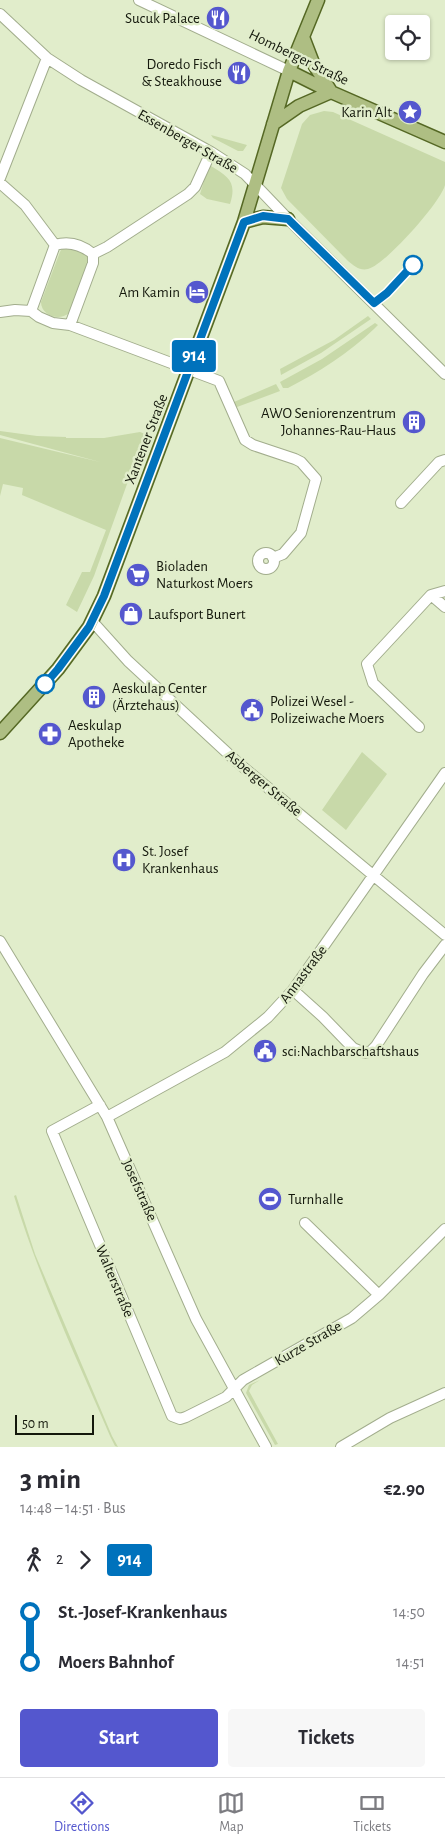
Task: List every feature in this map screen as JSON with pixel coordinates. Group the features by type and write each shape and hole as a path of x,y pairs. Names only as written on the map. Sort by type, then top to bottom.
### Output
{"main road":[{"name":"Xantener Straße","path":"1,729 58,669 92,621 104,596 244,222 289,71 318,0"},
{"path":"273,124 299,106 331,92 315,67 302,36"},
{"name":"Homberger Straße","path":"289,71 331,92 445,142"},
{"path":"244,222 263,216 288,219"}],"street":[{"name":"Homberger Straße","path":"139,0 289,71"},
{"name":"Essenberger Straße","path":"0,14 48,58 81,80 240,170 445,374"},
{"path":"0,178 48,58"},
{"path":"93,254 107,247 188,194 196,187 211,152"},
{"path":"0,183 25,205 55,245"},
{"path":"55,245 67,242 86,248 93,254 93,263 70,325"},
{"path":"31,311 55,245"},
{"path":"0,312 15,310 31,311 53,323 70,325 219,381 245,440 295,459 316,480 301,533 284,554 273,558"},
{"path":"401,503 439,462 445,460"},
{"path":"419,727 373,683 367,664 431,595 445,590"},
{"path":"431,595 445,607"},
{"name":"Asberger Straße","path":"92,621 128,661 237,762 445,935"},
{"name":"Annastraße","path":"107,1117 224,1052 268,1017 293,990 445,773"},
{"name":"Josefstraße","path":"0,940 107,1117 196,1319 266,1447"},
{"path":"293,990 353,1048 365,1053 371,1052 423,974 445,945"},
{"name":"Walterstraße","path":"100,1105 52,1131 172,1416 186,1417 226,1397 234,1388"},
{"path":"305,1223 379,1295"},
{"name":"Kurze Straße","path":"234,1388 243,1380 352,1318 379,1295 445,1229"},
{"path":"341,1447 390,1418 445,1393"}],"green space":[{"path":"324,111 333,112 445,162 445,185 434,205 387,257 368,269 360,269 348,261 287,199 281,188 302,124 310,115"},
{"path":"211,135 247,145 243,151 238,151 213,138"},
{"path":"211,166 223,173 232,185 233,190 230,204 207,199 200,194 208,168"},
{"path":"67,247 82,251 87,255 88,261 69,313 65,316 56,317 47,314 41,302 60,252 62,248"},
{"path":"368,316 371,319 321,353 281,375 280,369 334,340"},
{"path":"375,323 378,325 344,354 300,382 288,388 283,388 280,382 322,359"},
{"path":"276,384 280,391 237,407 234,402"},
{"path":"0,431 66,438 104,438 140,432 145,434 94,576 77,612 66,605 82,572 90,572 106,530 22,495 23,488 3,484 0,496 0,438 100,462 0,435"},
{"path":"362,752 387,774 346,830 322,810"},
{"path":"16,1195 35,1254 118,1447 115,1446 110,1436 46,1287 24,1227 14,1196"},
{"path":"260,1380 252,1385 249,1391 278,1444 275,1445 246,1393 249,1385"}],"bus line":[{"name":"914","path":"45,684 89,627 104,596 244,222 263,216 288,219 374,303 387,293 413,265"}],"place":[{"name":"Sucuk Palace","path":"218,18"},
{"name":"Doredo Fisch & Steakhouse","path":"239,73"},
{"name":"Karin Alt","path":"410,112"},
{"name":"Am Kamin","path":"197,292"},
{"name":"AWO Seniorenzentrum Johannes-Rau-Haus","path":"414,422"},
{"name":"Bioladen Naturkost Moers","path":"138,575"},
{"name":"Laufsport Bunert","path":"131,614"},
{"name":"Aeskulap Center (Ärztehaus)","path":"94,697"},
{"name":"Polizei Wesel - Polizeiwache Moers","path":"252,710"},
{"name":"Aeskulap Apotheke","path":"50,734"},
{"name":"St. Josef Krankenhaus","path":"124,860"},
{"name":"sci:Nachbarschaftshaus","path":"265,1051"},
{"name":"Turnhalle","path":"270,1199"}]}
